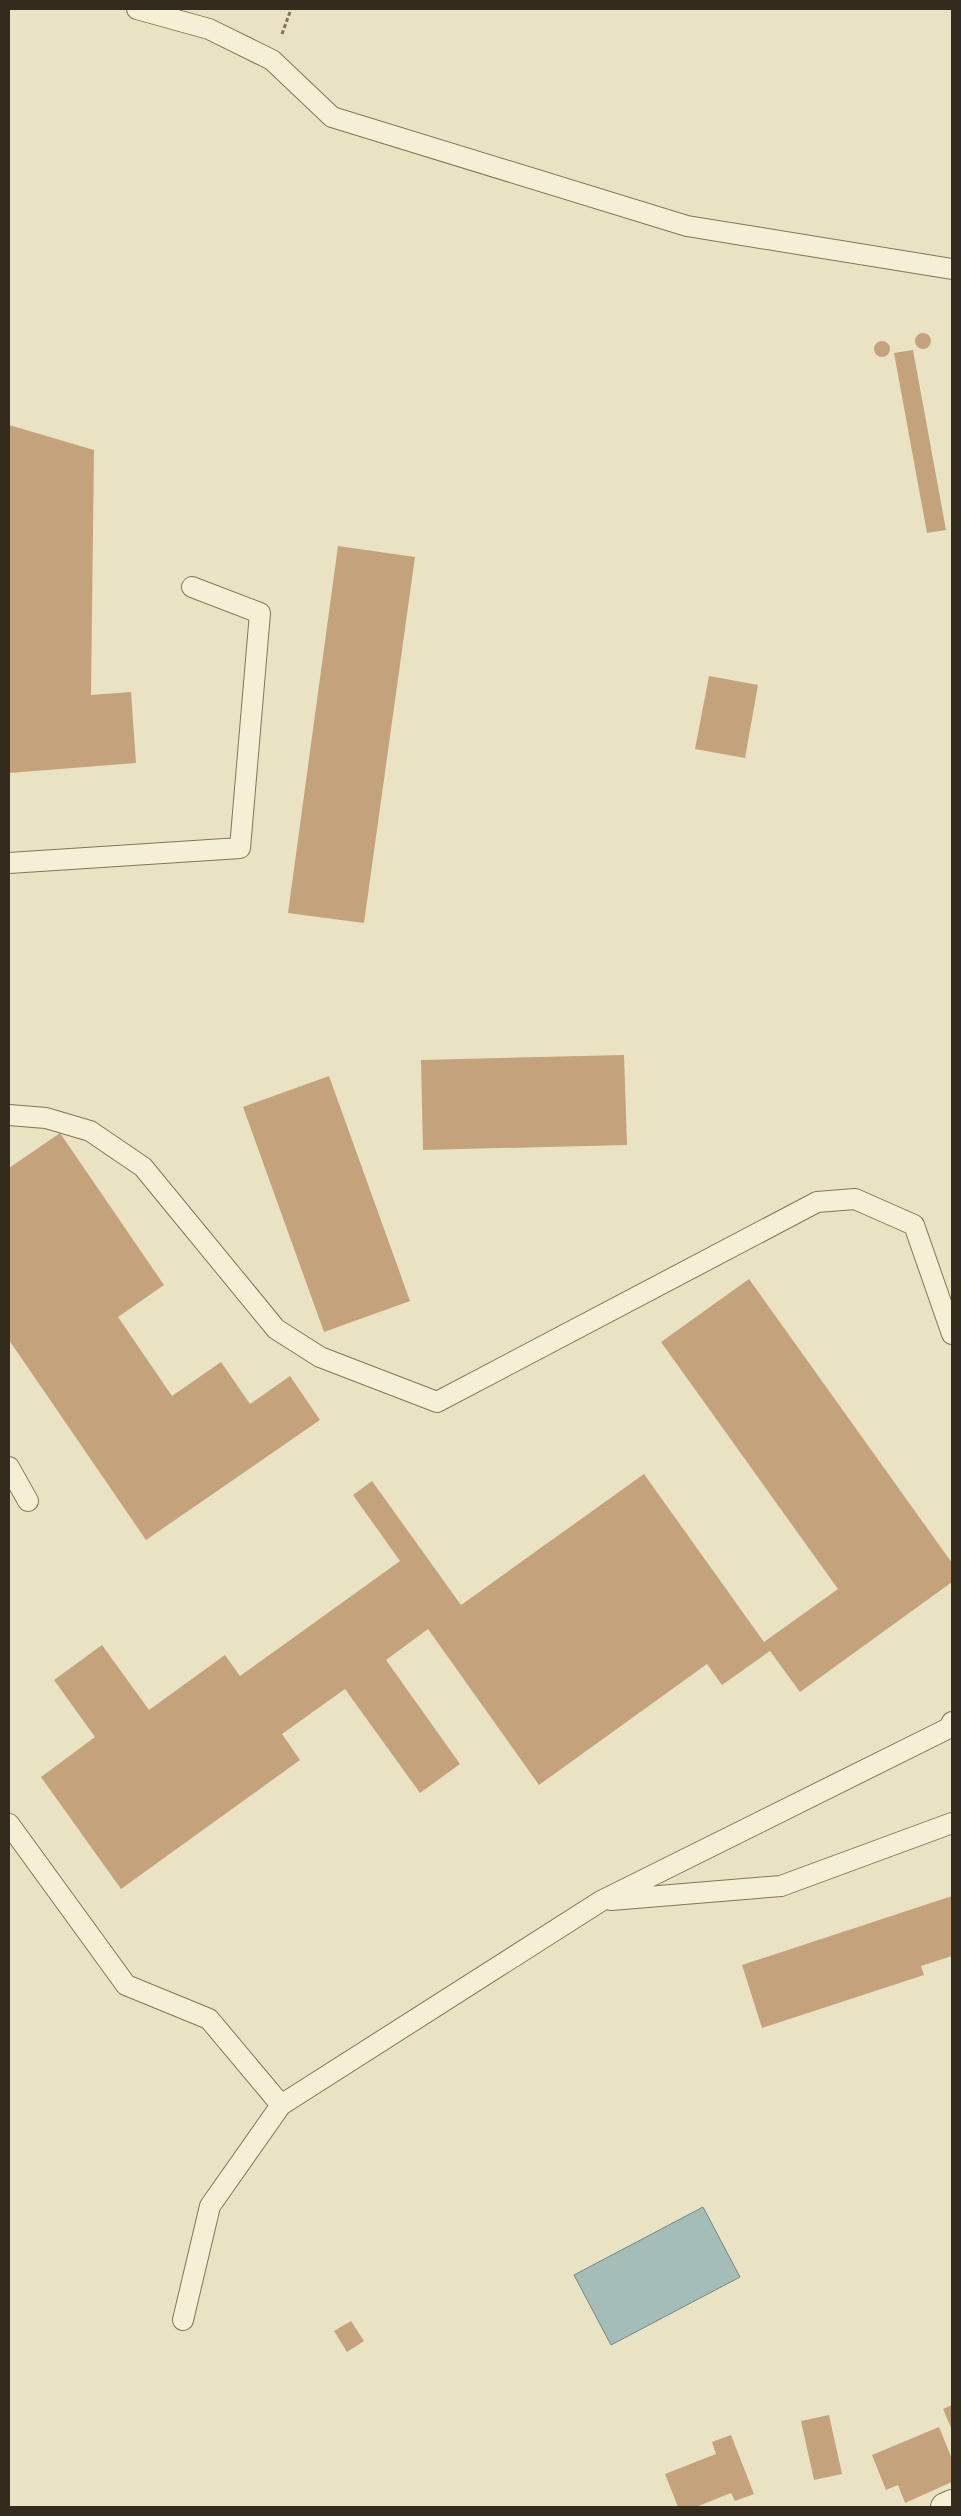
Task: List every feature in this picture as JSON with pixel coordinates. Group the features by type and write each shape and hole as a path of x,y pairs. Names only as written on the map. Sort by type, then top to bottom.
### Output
{"street":[{"path":"945,2507 952,2504"}],"lane":[{"path":"137,9 209,30 272,60 332,117 687,226 952,269"},
{"path":"9,863 240,848 260,613 192,587"},
{"path":"9,1115 46,1118 90,1131 143,1167 276,1329 320,1356 437,1402 817,1202 855,1199 914,1225 952,1334"},
{"path":"9,1467 28,1500"},
{"path":"182,2320 210,2206 281,2104 601,1901 949,1728 952,1722"},
{"path":"601,1901 781,1886 952,1823"},
{"path":"9,1824 126,1985 209,2019 281,2104"}],"water":[{"path":"703,2207 740,2277 611,2345 574,2275"}],"building":[{"path":"923,333 931,341 923,349 915,341"},
{"path":"882,341 890,349 882,357 874,349"},
{"path":"913,350 946,530 927,533 894,353"},
{"path":"9,425 94,450 91,695 131,692 136,763 9,773"},
{"path":"338,546 415,557 364,923 288,913"},
{"path":"709,676 758,685 745,758 695,749"},
{"path":"624,1055 627,1145 423,1150 421,1060"},
{"path":"329,1076 410,1301 324,1332 243,1107"},
{"path":"60,1133 164,1285 118,1317 172,1396 221,1362 250,1404 290,1376 320,1420 146,1540 9,1340 9,1168"},
{"path":"749,1279 952,1563 952,1582 800,1692 770,1651 722,1685 707,1664 539,1785 428,1629 386,1660 460,1764 420,1793 345,1689 282,1734 300,1760 121,1889 41,1777 95,1737 54,1680 102,1645 149,1710 225,1655 240,1676 400,1561 353,1495 372,1481 461,1605 644,1474 764,1642 838,1589 661,1342"},
{"path":"952,1896 952,1956 921,1966 924,1975 762,2028 742,1965"},
{"path":"351,2321 364,2341 347,2352 334,2331"},
{"path":"952,2405 952,2430 943,2409"},
{"path":"829,2415 842,2474 814,2480 801,2421"},
{"path":"939,2427 952,2459 952,2482 905,2503 898,2485 886,2490 872,2455"},
{"path":"731,2435 754,2494 735,2501 731,2493 696,2507 678,2507 665,2474 716,2454 712,2442"}]}
